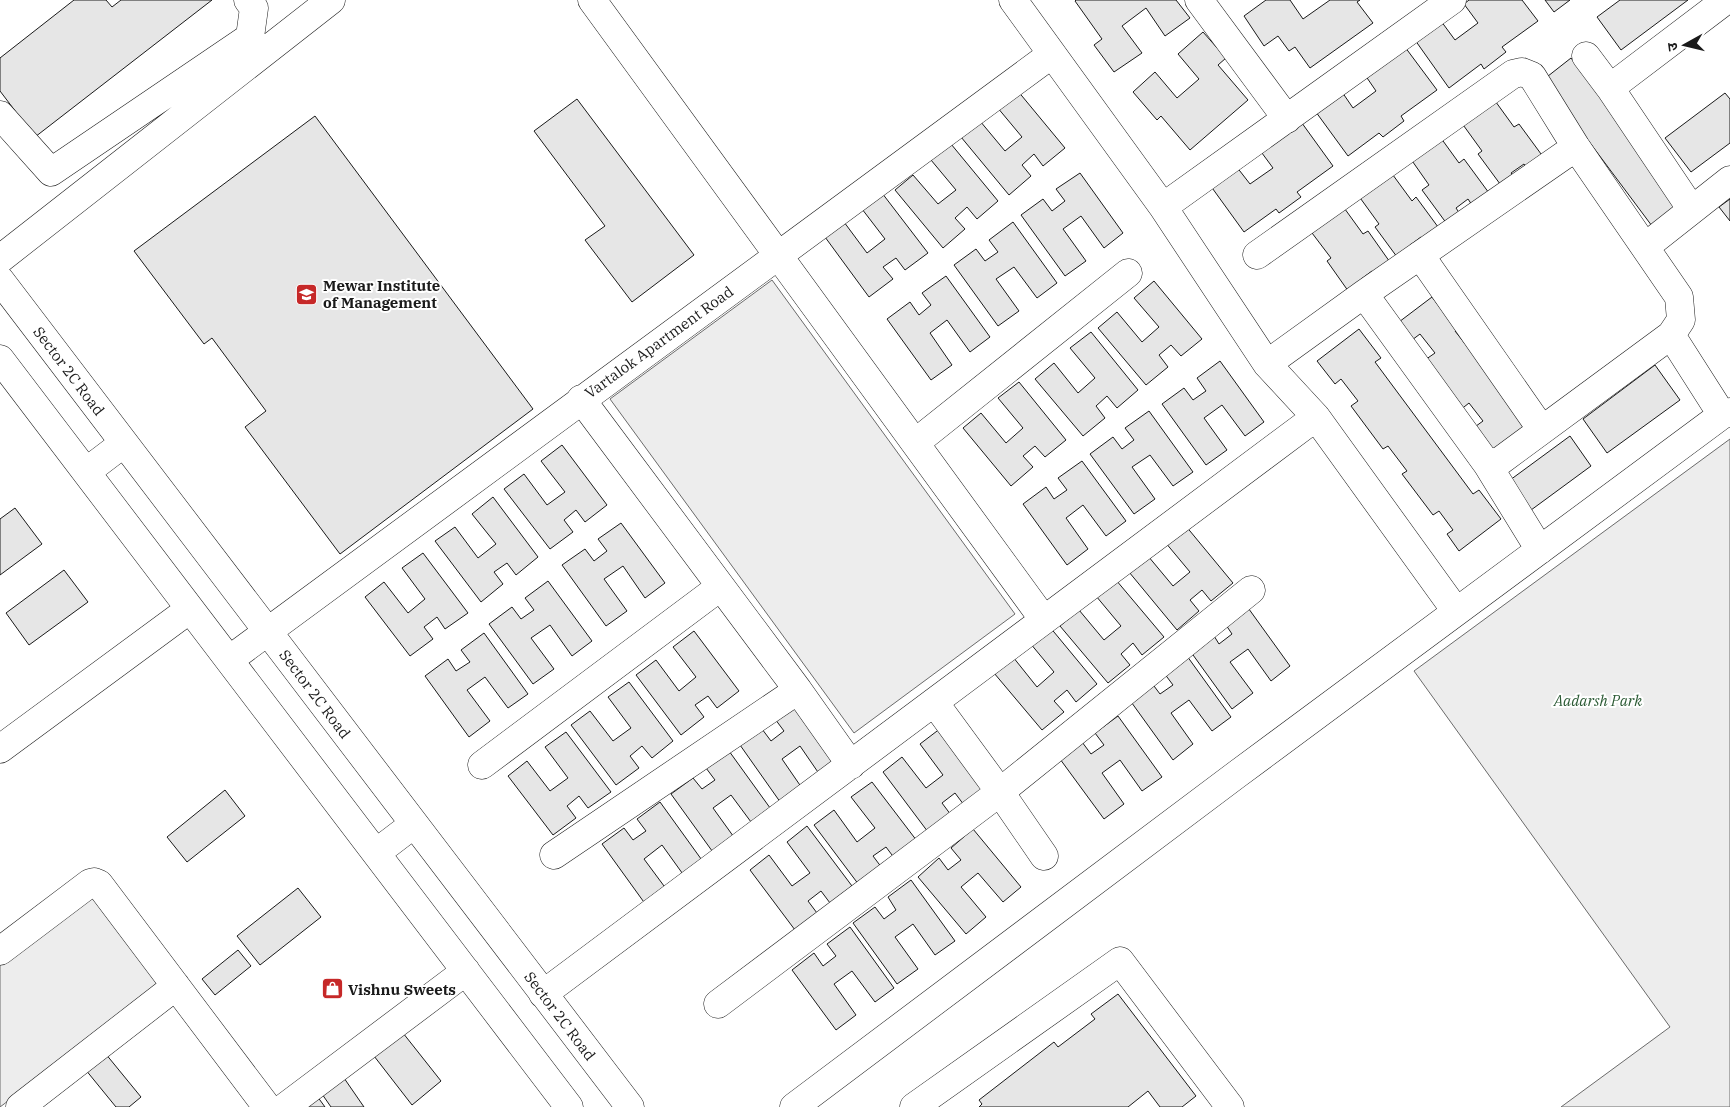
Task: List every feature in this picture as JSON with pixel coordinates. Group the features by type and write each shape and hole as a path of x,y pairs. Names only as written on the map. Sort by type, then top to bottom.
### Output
{"street":[{"path":"0,115 51,172 250,37 254,8 248,0"},
{"path":"592,0 1044,620"},
{"path":"1013,0 1163,207 1267,364 1316,417 1456,611"},
{"path":"1199,0 1286,119"},
{"path":"1163,207 1452,0"},
{"path":"1610,88 1727,3"},
{"path":"0,259 315,5"},
{"name":"Vartalok Apartment Road","path":"229,660 267,630 1052,54"},
{"path":"1586,56 1610,88 1692,210"},
{"path":"1257,255 1513,74 1522,72 1532,76 1576,147 1678,297 1681,320 1671,335 1500,461 1487,464"},
{"path":"1267,364 1364,294 1576,147"},
{"path":"1645,247 1730,180"},
{"path":"1420,255 1542,430"},
{"path":"915,443 1128,273"},
{"name":"Sector 2C Road","path":"0,280 630,1107"},
{"path":"1364,294 1487,464 1540,550"},
{"path":"794,1107 1727,410 1671,335"},
{"path":"0,359 569,1107"},
{"path":"581,399 851,764"},
{"path":"544,994 1316,417"},
{"path":"86,472 124,443"},
{"path":"482,765 720,587"},
{"path":"718,1004 1000,792 1251,590"},
{"path":"0,747 190,609"},
{"path":"554,855 798,690"},
{"path":"934,702 1044,856"},
{"path":"376,853 414,824"},
{"path":"0,951 94,882 99,884 267,1107"},
{"path":"914,1107 1120,961 1230,1107"},
{"path":"285,1107 466,971"},
{"path":"20,1107 176,986"}],"shaded area":[{"path":"772,280 1015,614 854,733 610,399"},
{"name":"Aadarsh Park","path":"1730,439 1730,1107 1561,1107 1670,1027 1414,671"},
{"path":"94,894 162,986 0,1107 0,964"}],"building":[{"path":"74,0 106,0 112,7 121,0 212,0 35,137 0,91 0,58"},
{"path":"1076,0 1176,0 1190,18 1165,36 1146,8 1122,26 1142,53 1114,72 1094,45 1102,39"},
{"path":"1266,0 1290,0 1303,19 1330,0 1360,0 1357,2 1373,23 1310,68 1295,47 1289,51 1278,36 1264,46 1244,16"},
{"path":"1469,0 1522,0 1538,21 1502,47 1506,52 1484,69 1481,64 1449,88 1415,40 1441,21 1455,40 1478,23 1464,4"},
{"path":"1545,0 1570,0 1554,12"},
{"path":"1620,0 1688,0 1621,50 1597,17"},
{"path":"1203,32 1226,58 1218,65 1248,100 1190,150 1161,116 1157,120 1133,92 1155,72 1177,98 1199,79 1178,54"},
{"path":"1402,43 1437,90 1401,116 1404,121 1383,137 1379,133 1348,156 1313,108 1340,89 1353,108 1376,91 1363,72"},
{"path":"1571,58 1680,205 1652,226 1543,80"},
{"path":"1017,90 1065,148 1043,166 1034,154 1022,165 1031,176 1009,195 961,137 980,121 1005,151 1022,137 997,107"},
{"path":"1725,93 1730,99 1730,143 1691,172 1665,138"},
{"path":"1493,98 1514,127 1519,124 1544,158 1528,170 1524,164 1511,173 1516,179 1503,188 1478,154 1482,151 1461,122"},
{"path":"577,99 694,255 632,302 585,240 605,226 534,131"},
{"name":"Mewar Institute of Management","path":"315,116 533,409 340,554 245,427 266,411 212,338 204,344 134,251"},
{"path":"1299,119 1333,166 1297,192 1301,197 1279,213 1276,209 1244,232 1210,185 1236,166 1250,184 1273,168 1259,149"},
{"path":"1438,134 1459,163 1464,159 1489,193 1472,205 1468,199 1456,208 1460,214 1447,224 1422,190 1429,185 1408,155"},
{"path":"951,144 998,201 977,219 967,207 955,218 965,229 943,248 895,190 913,175 938,204 956,190 931,160"},
{"path":"1390,171 1412,201 1416,197 1441,231 1425,243 1421,237 1409,246 1413,252 1400,261 1375,227 1379,224 1358,195"},
{"path":"1080,173 1123,233 1104,248 1081,216 1063,229 1086,261 1065,276 1021,215 1043,199 1052,211 1065,201 1056,189"},
{"path":"882,193 928,253 905,270 896,258 883,267 893,279 869,297 825,237 844,222 867,253 885,239 862,209"},
{"path":"1730,199 1730,221 1719,207"},
{"path":"1342,205 1363,234 1368,231 1392,265 1376,276 1372,271 1360,280 1364,285 1351,295 1327,261 1331,258 1309,229"},
{"path":"1013,222 1057,283 1037,298 1014,267 996,279 1019,311 998,326 954,265 976,249 985,261 998,252 989,240"},
{"path":"946,276 990,337 970,352 947,320 930,333 952,365 931,380 887,319 910,302 919,315 931,305 922,293"},
{"path":"1154,281 1202,339 1181,356 1171,345 1159,355 1168,367 1146,385 1098,328 1117,312 1142,342 1159,327 1134,298"},
{"path":"1432,297 1458,328 1455,331 1530,424 1490,453 1472,429 1483,421 1469,403 1459,411 1422,362 1435,353 1420,334 1408,343 1395,325"},
{"path":"1359,329 1381,358 1375,362 1473,494 1479,490 1501,519 1459,551 1447,534 1453,530 1439,511 1433,515 1402,474 1407,471 1388,446 1383,449 1351,406 1358,401 1341,379 1335,384 1317,361"},
{"path":"1091,332 1138,390 1117,408 1107,396 1096,406 1105,418 1083,436 1035,379 1054,363 1078,393 1095,378 1070,348"},
{"path":"1220,361 1264,422 1245,436 1222,405 1204,418 1227,450 1206,465 1162,404 1184,388 1193,400 1206,391 1197,378"},
{"path":"1655,365 1680,400 1607,453 1583,419"},
{"path":"1019,382 1066,440 1045,457 1035,446 1023,456 1033,467 1011,486 963,428 981,413 1006,443 1023,428 998,398"},
{"path":"1149,411 1193,472 1173,486 1150,455 1132,467 1155,499 1134,514 1090,454 1113,437 1122,449 1134,440 1125,428"},
{"path":"1570,436 1591,466 1527,513 1506,483"},
{"path":"562,445 607,505 585,522 576,510 564,520 573,532 550,549 504,489 524,474 547,505 565,492 541,461"},
{"path":"1082,461 1126,521 1106,536 1083,505 1066,518 1088,549 1067,565 1023,504 1046,487 1054,499 1067,490 1058,478"},
{"path":"493,497 538,557 516,575 507,563 494,572 503,584 481,602 435,541 455,527 478,558 496,544 472,514"},
{"path":"15,508 42,544 0,575 0,519"},
{"path":"621,523 665,583 645,598 623,566 604,579 627,611 606,626 562,565 585,549 594,561 607,551 598,539"},
{"path":"1185,525 1233,583 1211,601 1202,590 1190,600 1199,611 1177,630 1129,572 1148,556 1173,586 1190,572 1165,542"},
{"path":"423,553 468,613 445,629 437,617 424,627 433,639 410,656 365,597 384,582 408,613 425,599 402,568"},
{"path":"64,570 88,602 29,645 6,613"},
{"path":"1116,580 1164,637 1142,655 1133,643 1121,654 1130,665 1108,683 1060,626 1079,610 1104,640 1121,626 1096,596"},
{"path":"548,581 592,641 572,656 550,625 531,638 554,669 533,684 489,624 512,607 521,619 534,610 525,598"},
{"path":"1246,605 1290,666 1271,681 1248,649 1230,662 1253,693 1232,709 1188,648 1211,631 1219,644 1232,634 1224,622"},
{"path":"1049,626 1097,684 1076,702 1067,690 1054,701 1064,712 1042,730 994,673 1013,657 1037,687 1054,672 1030,643"},
{"path":"694,631 739,691 717,708 708,696 695,705 704,717 681,735 636,675 656,660 679,691 696,677 673,647"},
{"path":"484,633 528,694 508,708 485,677 467,690 490,721 469,737 425,676 448,659 456,671 470,662 461,650"},
{"path":"1187,656 1231,717 1212,731 1189,700 1171,713 1193,744 1173,760 1129,699 1151,682 1160,694 1173,685 1164,673"},
{"path":"629,682 673,741 652,758 642,746 630,756 639,768 616,785 571,725 590,711 613,741 631,728 608,697"},
{"path":"798,702 842,763 822,778 800,746 782,759 804,791 783,806 740,745 762,729 771,741 784,731 775,719"},
{"path":"1118,716 1162,777 1142,791 1120,760 1102,773 1124,804 1104,819 1060,759 1082,742 1091,754 1104,745 1095,733"},
{"path":"941,728 986,788 964,805 955,793 942,803 951,815 928,832 883,772 902,757 926,788 943,775 920,744"},
{"path":"566,732 611,792 588,808 579,796 567,806 576,818 553,835 508,776 527,761 550,791 568,778 545,747"},
{"path":"729,751 773,812 754,826 731,795 713,808 736,840 715,855 671,794 693,778 702,789 715,780 706,768"},
{"path":"872,782 917,841 895,859 886,847 873,856 882,868 859,885 814,825 834,810 857,842 875,828 851,797"},
{"path":"225,790 245,816 187,862 167,837"},
{"path":"660,802 704,863 685,877 662,845 644,859 667,890 646,905 602,844 624,828 633,840 646,831 637,819"},
{"path":"807,826 852,886 830,903 821,891 808,901 817,913 795,930 750,870 769,855 792,886 810,873 787,842"},
{"path":"973,829 1021,887 1003,902 978,873 961,887 986,917 966,934 918,877 939,858 948,870 961,860 951,848"},
{"path":"911,880 955,941 935,955 913,924 895,937 918,969 897,984 853,923 875,907 884,919 896,910 888,897"},
{"path":"298,888 321,917 260,965 237,936"},
{"path":"850,927 894,988 875,1002 852,971 834,984 856,1015 836,1030 792,970 814,953 823,966 836,956 827,944"},
{"path":"238,950 251,966 215,995 202,979"},
{"path":"1118,994 1196,1096 1182,1107 1160,1107 1148,1091 1128,1107 979,1107 982,1104 979,1100 1054,1042 1058,1047 1095,1019 1091,1014"},
{"path":"403,1033 441,1081 412,1105 374,1056"},
{"path":"105,1053 141,1097 129,1107 116,1107 85,1069"},
{"path":"344,1078 364,1107 331,1107 322,1094"},
{"path":"317,1096 325,1107 302,1107"}],"place":[{"name":"Mewar Institute of Management","path":"307,294"},
{"name":"Vishnu Sweets","path":"332,989"}]}
